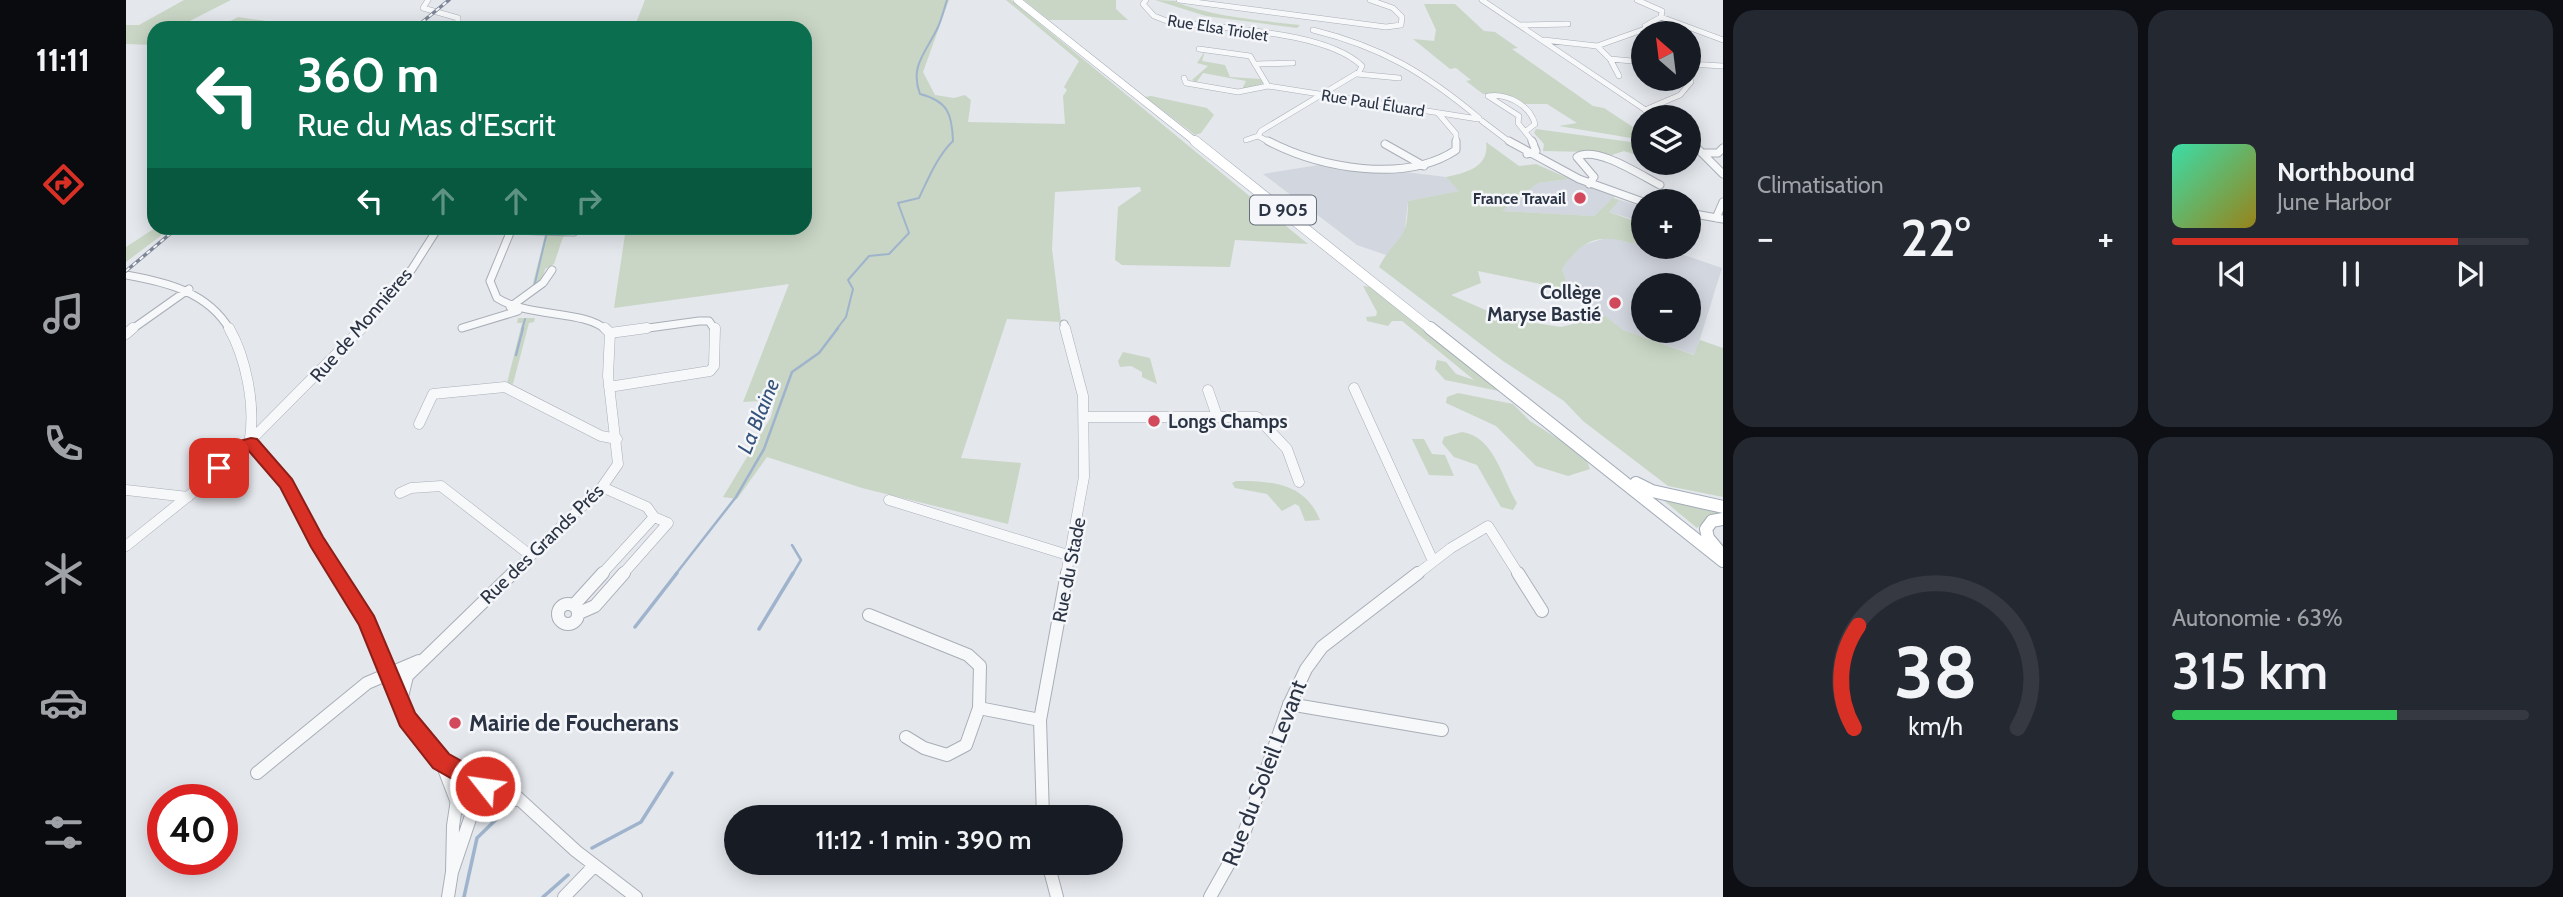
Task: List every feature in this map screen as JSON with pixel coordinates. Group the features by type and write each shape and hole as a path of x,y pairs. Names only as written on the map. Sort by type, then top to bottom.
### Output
{"main road":[{"name":"D 905","path":"1017,0 1723,561"},
{"name":"D 905","path":"1548,420 1560,425 1647,489 1723,507"},
{"path":"1723,519 1709,524 1706,534 1723,555"}],"street":[{"path":"428,0 423,8 460,21"},
{"name":"Rue Elsa Triolet","path":"1146,0 1143,4 1152,14 1167,21 1337,47 1354,55 1361,64 1357,74"},
{"name":"Rue Elsa Triolet","path":"1180,0 1214,2 1390,28 1401,24 1402,17 1396,10 1370,0"},
{"path":"1482,0 1638,105"},
{"path":"1637,0 1660,9 1661,17"},
{"path":"1649,21 1661,17 1723,40"},
{"path":"1304,40 1322,19"},
{"path":"1519,25 1568,23"},
{"path":"1313,30 1363,43 1408,62 1527,154 1589,184 1631,198"},
{"path":"1540,40 1597,46 1631,36"},
{"path":"1597,46 1610,59 1619,76"},
{"path":"1199,49 1242,53 1257,64 1268,86"},
{"path":"1610,59 1631,61"},
{"path":"1257,64 1293,63"},
{"path":"1701,65 1723,66"},
{"path":"1246,140 1258,136 1261,131 1357,74 1399,78"},
{"name":"Rue Paul Éluard","path":"1184,78 1186,83 1238,92 1268,86 1480,119"},
{"path":"1655,105 1683,91"},
{"path":"1526,131 1535,124 1534,117 1507,96 1488,96 1518,115 1518,123 1537,150 1527,154"},
{"path":"1258,136 1303,154 1328,160 1390,170 1425,166 1446,159 1458,145 1455,132 1437,113"},
{"path":"1385,144 1425,166"},
{"path":"1704,153 1718,153 1723,148"},
{"path":"1701,150 1723,175"},
{"path":"1589,184 1594,177 1577,157 1582,154 1608,158 1660,185"},
{"path":"1701,215 1720,219 1723,202"},
{"name":"Rue de Monnières","path":"126,546 188,497 272,416 320,375 412,269 434,235"},
{"path":"509,235 490,281 497,299 514,309 608,330 699,321 709,321 715,328 714,366 710,371 609,387"},
{"path":"462,328 502,318 543,283 552,270"},
{"path":"126,275 184,288 215,312 238,342 244,358 251,438 286,483 317,542 356,599 400,706 441,761 457,802 464,809 502,798 518,800"},
{"path":"126,334 184,288"},
{"name":"Rue du Stade","path":"1043,805 1040,720 1083,495 1084,417 1081,381 1064,324"},
{"name":"Rue des Grands Prés","path":"390,679 407,676 602,487 618,464 609,387 608,330"},
{"path":"419,424 433,394 500,386 601,436 617,439"},
{"path":"1354,388 1433,561"},
{"path":"1208,390 1217,416"},
{"path":"251,438 272,416"},
{"path":"1084,417 1250,416 1263,420 1287,449 1294,462 1298,482"},
{"path":"400,493 411,488 441,486 530,555"},
{"path":"577,609 595,606 668,523 654,517 647,507 602,487"},
{"path":"126,490 188,497"},
{"name":"Rue du Stade","path":"889,500 1071,556"},
{"name":"Rue du Soleil Levant","path":"1210,897 1241,842 1289,704 1303,673 1322,647 1433,561 1488,526 1542,611"},
{"path":"869,615 973,658 982,673 979,708 966,745 947,755 924,748 906,737"},
{"path":"257,774 367,683 390,679 424,659"},
{"path":"400,706 407,676"},
{"path":"1289,704 1442,730"},
{"path":"979,708 1040,720"},
{"path":"441,761 480,782 506,787 594,866 636,897"},
{"path":"448,897 457,802 463,787 480,782"},
{"path":"452,872 476,806 485,795 480,782"},
{"path":"564,897 594,866"},
{"path":"1051,875 1057,897"}],"shaded area":[{"path":"1331,163 1446,177 1460,191 1408,201 1404,237 1386,255 1357,245 1263,174"},
{"path":"1570,179 1616,196 1594,216 1501,211 1538,183"},
{"path":"1620,200 1631,203 1631,218 1609,212"},
{"name":"Collège Maryse Bastié","path":"1609,237 1631,243 1631,259 1696,259 1722,268 1701,336 1701,273 1631,273 1631,333 1623,330 1567,288 1562,269 1577,247"},
{"name":"Collège Maryse Bastié","path":"1660,343 1699,343 1695,355"}],"green space":[{"path":"184,0 231,0 190,21 147,21 147,45 126,44 126,25 139,25"},
{"path":"645,0 949,0 923,72 935,95 954,98 965,95 971,100 968,122 1065,124 1063,96 1067,90 1064,87 1079,61 1006,0 1011,0 1308,244 1235,240 1230,267 1122,265 1115,260 1118,207 1141,191 1140,187 1055,192 1052,249 1061,322 1007,319 961,458 1021,463 1008,524 862,488 767,457 737,499 723,497 771,417 775,400 743,402 789,284 614,308 625,235 812,235 812,21 637,21"},
{"path":"1024,0 1116,0 1116,9 1128,20 1049,20"},
{"path":"1155,0 1177,1 1175,2 1190,7 1236,17 1300,25 1297,28 1206,16"},
{"path":"1424,4 1455,4 1484,31 1495,32 1518,48 1512,49 1593,106 1604,108 1631,126 1631,138 1559,126 1577,123 1547,104 1521,104 1503,94 1483,94 1466,81 1471,80 1456,68 1450,69 1413,39 1434,41 1436,30"},
{"path":"238,17 265,21 230,21"},
{"path":"1205,51 1202,61 1225,65 1230,77 1261,79 1264,83 1241,91 1246,81 1203,73 1196,83 1192,80 1208,66 1197,63"},
{"path":"1145,97 1207,108 1214,115 1201,133 1195,135"},
{"path":"1536,129 1631,142 1631,153 1624,151 1609,156 1589,152 1543,151 1544,144 1534,133"},
{"path":"1486,142 1519,166 1536,164 1570,179 1538,183 1502,211 1594,216 1613,198 1620,200 1609,212 1631,220 1631,243 1601,239 1577,250 1562,269 1569,290 1478,271 1481,283 1451,295 1504,318 1561,327 1605,316 1631,333 1631,343 1660,343 1694,355 1701,340 1723,348 1723,497 1668,486 1583,421 1564,401 1503,361 1379,267 1403,233 1408,201 1459,191 1446,177 1475,167 1486,151"},
{"path":"147,233 162,235 126,262 126,247"},
{"path":"545,235 566,235 563,237 554,264 545,269 542,280 531,291"},
{"path":"1363,286 1370,287 1499,391 1445,380 1435,369 1437,360 1446,362 1456,374 1474,380 1402,321 1392,321 1388,326 1367,321 1366,317 1376,316 1377,312"},
{"path":"518,318 535,318 534,322 529,323 513,384 507,383 522,323 517,323"},
{"path":"1123,352 1150,358 1157,384 1142,377 1142,372 1131,366 1120,367 1118,361"},
{"path":"1458,393 1513,404 1530,421 1571,447 1587,461 1590,469 1568,476 1536,466 1496,426 1446,403 1447,397"},
{"path":"1462,432 1473,436 1490,450 1517,503 1513,510 1501,507 1477,465 1454,457 1442,443 1444,437"},
{"path":"1412,439 1424,439 1432,454 1445,455 1454,476 1429,475"},
{"path":"1232,483 1274,484 1296,491 1306,498 1320,520 1305,521 1299,506 1295,504 1282,511 1267,494 1235,488"},
{"path":"1662,499 1723,511 1723,516 1711,516 1697,528"}],"waterway":[{"name":"La Blaine","path":"836,330 846,317 853,289 848,280 869,256 889,254 909,233 898,203 919,198 938,160 953,141 947,110 937,100 920,94 917,84 918,67 938,27 947,0"},
{"path":"534,287 546,235"},
{"path":"522,330 525,319"},
{"path":"516,355 523,328"},
{"name":"La Blaine","path":"675,575 736,497 764,449 792,372 819,353 838,328"},
{"name":"La Blaine","path":"792,545 801,560 792,575"},
{"name":"La Blaine","path":"635,627 677,573"},
{"name":"La Blaine","path":"759,629 793,573"},
{"name":"La Blaine","path":"592,848 641,822 672,773"},
{"name":"La Blaine","path":"464,897 477,838 509,807"},
{"name":"La Blaine","path":"543,897 568,875"}],"railway":[{"path":"424,21 449,0"},
{"path":"126,271 169,235"}],"place":[{"name":"France Travail","path":"1580,198"},
{"name":"Collège Maryse Bastié","path":"1615,303"},
{"name":"Longs Champs","path":"1154,421"},
{"name":"Mairie de Foucherans","path":"455,723"}],"route":[{"path":"219,468 242,446 251,443 286,483 317,542 356,599 368,622 391,685 407,719 441,761 485,786"}]}
